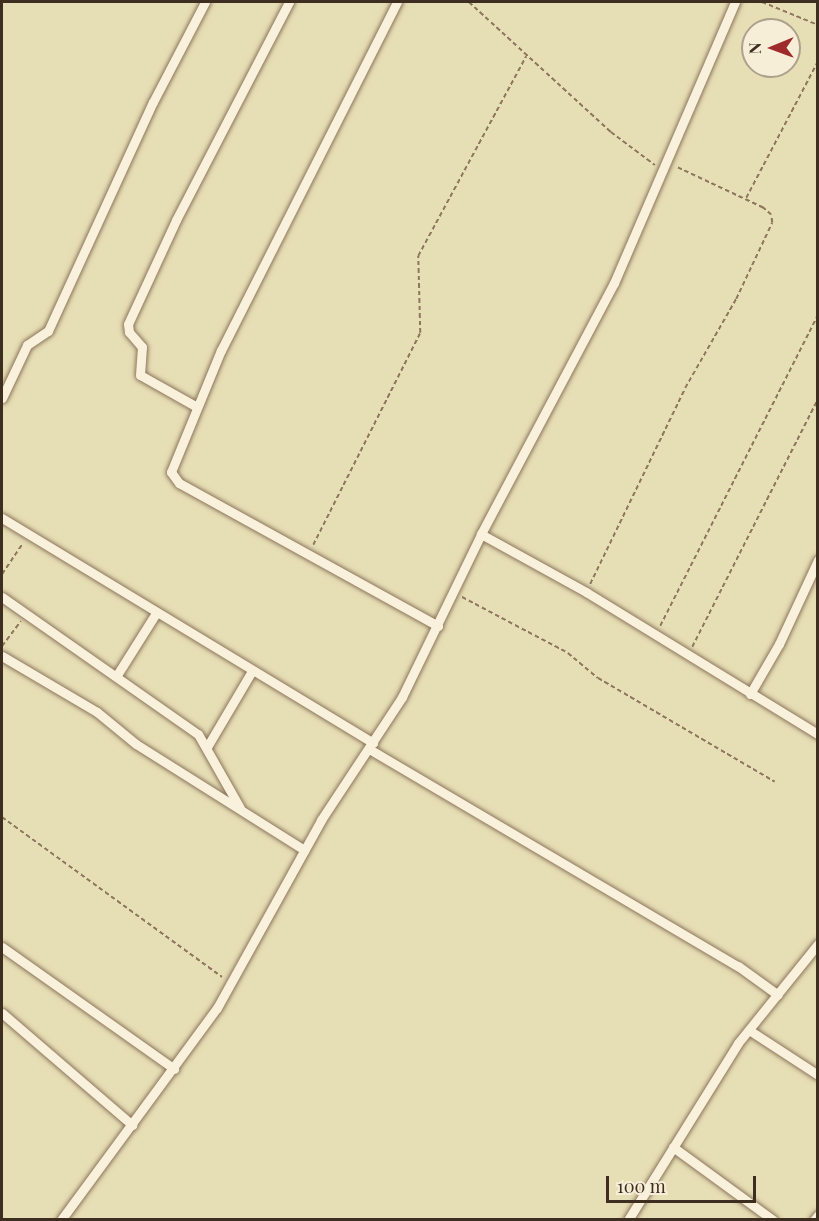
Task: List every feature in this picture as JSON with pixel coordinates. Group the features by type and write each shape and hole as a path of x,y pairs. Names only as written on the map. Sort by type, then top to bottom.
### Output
{"street":[{"path":"2,398 27,345 48,331 153,102 205,2"},
{"path":"197,407 140,375 142,347 129,332 128,324 176,220 289,2"},
{"path":"397,2 275,238 197,407 173,464 172,477 438,626"},
{"path":"61,1220 174,1069 232,984 304,850 419,667 481,534 614,283 735,2"},
{"path":"2,518 252,670 371,746 738,966 778,995"},
{"path":"481,534 586,592 653,636 816,731"},
{"path":"750,694 779,644 818,560"},
{"path":"2,597 117,675 198,734 241,810"},
{"path":"117,675 156,612"},
{"path":"2,656 97,712 136,744 304,850"},
{"path":"207,747 252,670"},
{"path":"628,1220 749,1030 818,944"},
{"path":"2,947 174,1069"},
{"path":"2,1013 132,1125"},
{"path":"749,1030 818,1075"},
{"path":"673,1147 773,1220"},
{"path":"814,1220 818,1215"}],"path":[{"path":"469,2 611,132 665,167 768,211 772,223 736,299 685,388 586,592"},
{"path":"762,2 818,25"},
{"path":"309,554 420,333 418,256 526,56"},
{"path":"745,200 818,61"},
{"path":"653,636 818,314"},
{"path":"688,655 818,399"},
{"path":"2,574 29,534"},
{"path":"454,592 568,653 598,678 775,782"},
{"path":"2,646 27,613"},
{"path":"2,817 232,984"}],"shaded area":[{"path":"2,2 817,2 817,1219 2,1219"}]}
